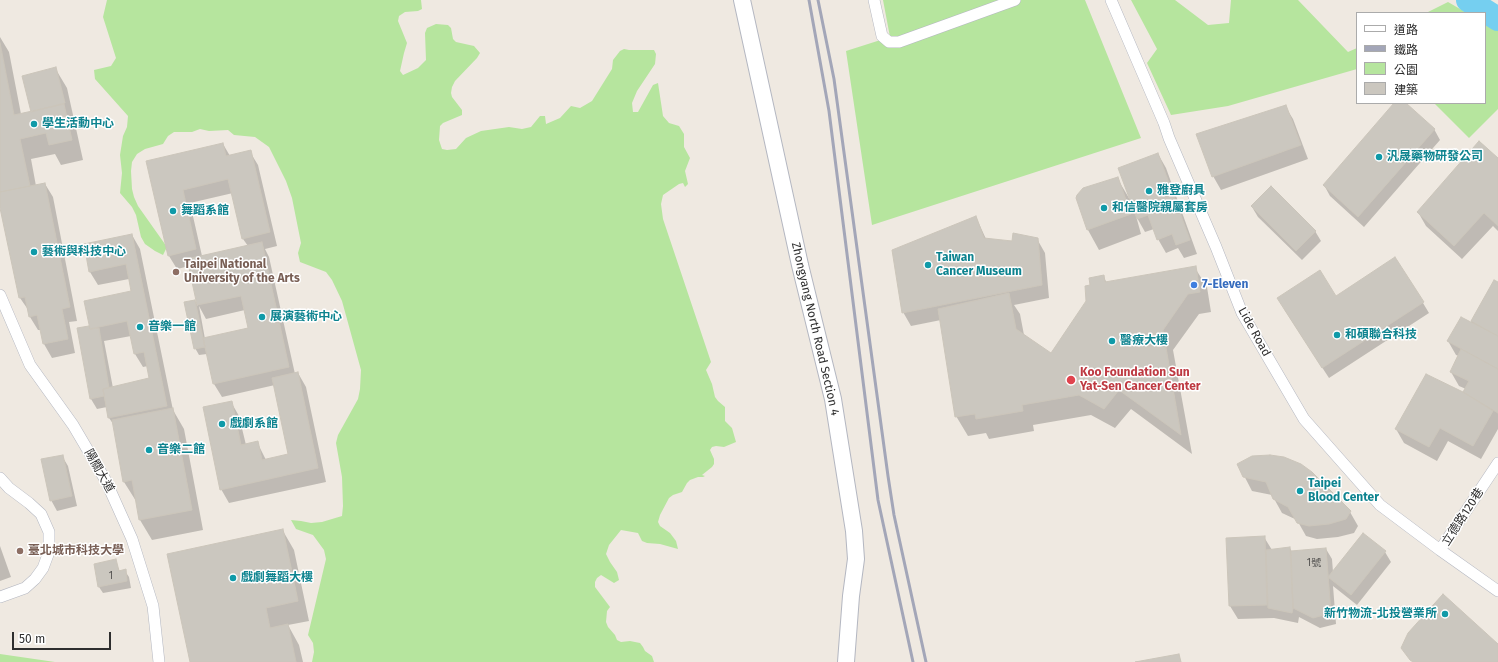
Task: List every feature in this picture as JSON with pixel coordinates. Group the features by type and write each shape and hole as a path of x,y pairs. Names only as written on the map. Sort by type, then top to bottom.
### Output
{"street":[{"name":"Zhongyang North Road Section 4","path":"742,0 798,257 833,399 854,531 856,559 851,596 846,662"},
{"path":"874,0 882,36 889,42 899,42 1015,0"},
{"name":"Lide Road","path":"1111,0 1216,247 1242,313 1304,419 1380,505 1498,591"},
{"name":"陽關大道","path":"0,295 30,365 73,425 106,481 132,539 153,606 159,662"},
{"name":"立德路120巷","path":"1440,550 1498,462"},
{"path":"0,478 9,488 41,514 49,532 49,552 43,568 35,579 25,588 0,597"}],"green space":[{"path":"107,0 421,0 422,9 418,11 405,12 399,16 398,21 407,43 400,71 403,75 418,68 426,60 425,33 427,28 436,24 448,25 451,28 453,39 456,42 474,46 480,53 455,81 452,87 452,97 462,110 462,115 443,123 440,126 439,140 442,149 447,150 456,149 466,138 481,131 509,127 522,129 531,127 540,116 545,116 546,124 560,118 571,106 580,108 592,101 612,69 613,60 620,51 624,49 654,50 656,54 655,64 637,91 632,103 633,112 638,112 653,85 658,83 663,116 669,123 679,126 684,134 684,147 690,158 685,171 688,184 685,187 683,183 679,184 663,195 661,204 663,219 711,362 706,370 712,384 715,397 725,407 725,421 732,428 736,442 724,447 712,447 710,450 714,459 714,464 702,475 705,476 690,480 682,492 669,498 658,522 660,526 670,533 676,541 678,549 660,544 647,543 642,541 638,533 621,530 609,545 606,554 617,572 619,580 614,583 601,575 595,582 595,587 610,607 607,611 606,622 617,640 621,642 630,641 640,643 645,651 652,656 654,662 312,662 314,652 313,643 308,635 326,559 324,550 313,535 296,529 291,520 311,523 322,522 342,516 342,477 336,443 338,435 358,399 361,370 342,301 332,280 326,272 300,262 298,253 301,243 292,198 286,181 269,147 255,137 234,135 228,130 209,131 200,129 192,132 174,132 168,136 163,144 145,149 137,154 132,162 131,171 134,197 138,206 167,247 163,255 145,244 141,237 136,215 132,207 120,193 122,173 120,155 123,136 127,127 128,116 95,79 94,70 111,66 116,58 103,17"},
{"path":"883,0 1085,0 1141,138 872,225 846,51 890,37"},
{"path":"1131,0 1175,0 1208,25 1229,23 1231,0 1298,0 1348,52 1356,48 1356,69 1228,106 1171,115 1147,63 1157,49"},
{"path":"1448,2 1465,12 1428,12"},
{"path":"1486,25 1498,31 1498,109 1469,138 1435,104 1486,104"},
{"path":"0,654 55,662 0,662"}],"building":[{"name":"學生活動中心","path":"0,43 14,115 64,104 72,140 49,145 46,133 20,139 30,186 0,192"},
{"path":"56,67 65,103 31,112 22,76"},
{"name":"汎晟藥物研發公司","path":"1393,104 1407,104 1435,129 1358,217 1323,185"},
{"path":"1286,105 1301,145 1212,177 1196,134"},
{"path":"1479,141 1498,158 1498,226 1484,213 1454,246 1417,212"},
{"name":"舞蹈系館","path":"223,143 226,156 251,150 270,232 242,239 228,179 183,190 196,249 168,256 146,161"},
{"name":"雅登廚具","path":"1158,153 1190,240 1176,245 1172,234 1157,240 1148,215 1137,219 1118,168"},
{"name":"和信醫院親屬套房","path":"1118,177 1131,214 1087,230 1076,198 1077,195 1083,188"},
{"name":"藝術與科技中心","path":"45,183 70,307 62,309 68,339 43,344 37,315 29,317 25,297 19,298 0,208 0,192"},
{"path":"1271,186 1316,231 1296,251 1251,206"},
{"path":"976,216 984,238 1012,241 1013,233 1038,238 1042,285 902,313 892,250"},
{"name":"音樂一館","path":"132,234 167,406 108,418 103,389 149,378 144,352 134,354 127,321 90,329 84,301 131,291 126,264 89,272 84,244"},
{"name":"展演藝術中心","path":"262,242 289,367 213,384 203,338 248,328 241,296 197,305 187,259"},
{"name":"和碩聯合科技","path":"1395,257 1424,302 1322,368 1277,298 1320,270 1336,296"},
{"name":"醫療大樓","path":"1196,266 1200,292 1188,294 1163,330 1181,435 1119,390 1104,409 1079,395 1022,405 1023,411 976,419 975,414 955,417 938,309 1009,293 1016,329 1051,353 1086,301 1085,286 1090,285 1089,278 1104,275 1105,282"},
{"path":"1494,280 1498,282 1498,336 1471,321"},
{"path":"195,300 205,347 194,349 184,302"},
{"path":"1461,317 1498,336 1498,369 1447,341"},
{"path":"89,326 90,329 99,328 109,388 103,389 104,396 90,399 77,328"},
{"path":"1461,349 1498,369 1498,413 1463,392 1469,381 1450,372"},
{"name":"戲劇系館","path":"298,372 318,468 220,490 203,407 232,401 241,445 258,441 262,460 288,454 272,378"},
{"path":"1426,374 1463,392 1493,411 1473,446 1440,428 1429,447 1395,429"},
{"name":"音樂二館","path":"173,408 192,510 139,520 132,480 123,482 112,420"},
{"path":"63,455 72,496 50,501 41,459"},
{"name":"Taipei Blood Center","path":"1270,455 1284,457 1301,464 1312,472 1351,511 1346,519 1329,524 1309,526 1297,523 1288,507 1273,499 1266,482 1243,477 1237,464 1252,456"},
{"name":"戲劇舞蹈大樓","path":"283,529 298,601 266,608 270,628 288,624 296,662 190,662 167,554"},
{"path":"1363,533 1386,551 1351,595 1328,577"},
{"path":"1265,536 1267,605 1229,606 1226,538"},
{"path":"1290,547 1292,613 1268,608 1266,550"},
{"path":"1326,548 1331,613 1313,618 1293,608 1291,551"},
{"path":"116,559 119,571 126,569 127,581 98,587 94,564"},
{"name":"新竹物流-北投營業所","path":"1443,594 1498,644 1498,662 1413,662 1410,660 1401,648 1408,633"},
{"path":"1179,654 1181,662 1135,662"}],"waterway":[{"path":"1468,0 1498,19"}],"railway":[{"path":"809,0 829,111 878,500 913,662"},
{"path":"818,0 834,79 894,515 926,662"}],"place":[{"name":"學生活動中心","path":"34,124"},
{"name":"汎晟藥物研發公司","path":"1379,157"},
{"name":"雅登廚具","path":"1149,191"},
{"name":"和信醫院親屬套房","path":"1104,208"},
{"name":"舞蹈系館","path":"173,211"},
{"name":"藝術與科技中心","path":"34,252"},
{"name":"Taiwan Cancer Museum","path":"928,265"},
{"name":"Taipei National University of the Arts","path":"176,272"},
{"name":"7-Eleven","path":"1194,285"},
{"name":"展演藝術中心","path":"262,317"},
{"name":"音樂一館","path":"140,327"},
{"name":"和碩聯合科技","path":"1337,335"},
{"name":"醫療大樓","path":"1112,341"},
{"name":"Koo Foundation Sun Yat-Sen Cancer Center","path":"1071,380"},
{"name":"戲劇系館","path":"222,424"},
{"name":"音樂二館","path":"149,450"},
{"name":"Taipei Blood Center","path":"1300,491"},
{"name":"臺北城市科技大學","path":"20,551"},
{"name":"戲劇舞蹈大樓","path":"233,578"},
{"name":"新竹物流-北投營業所","path":"1445,614"}]}
